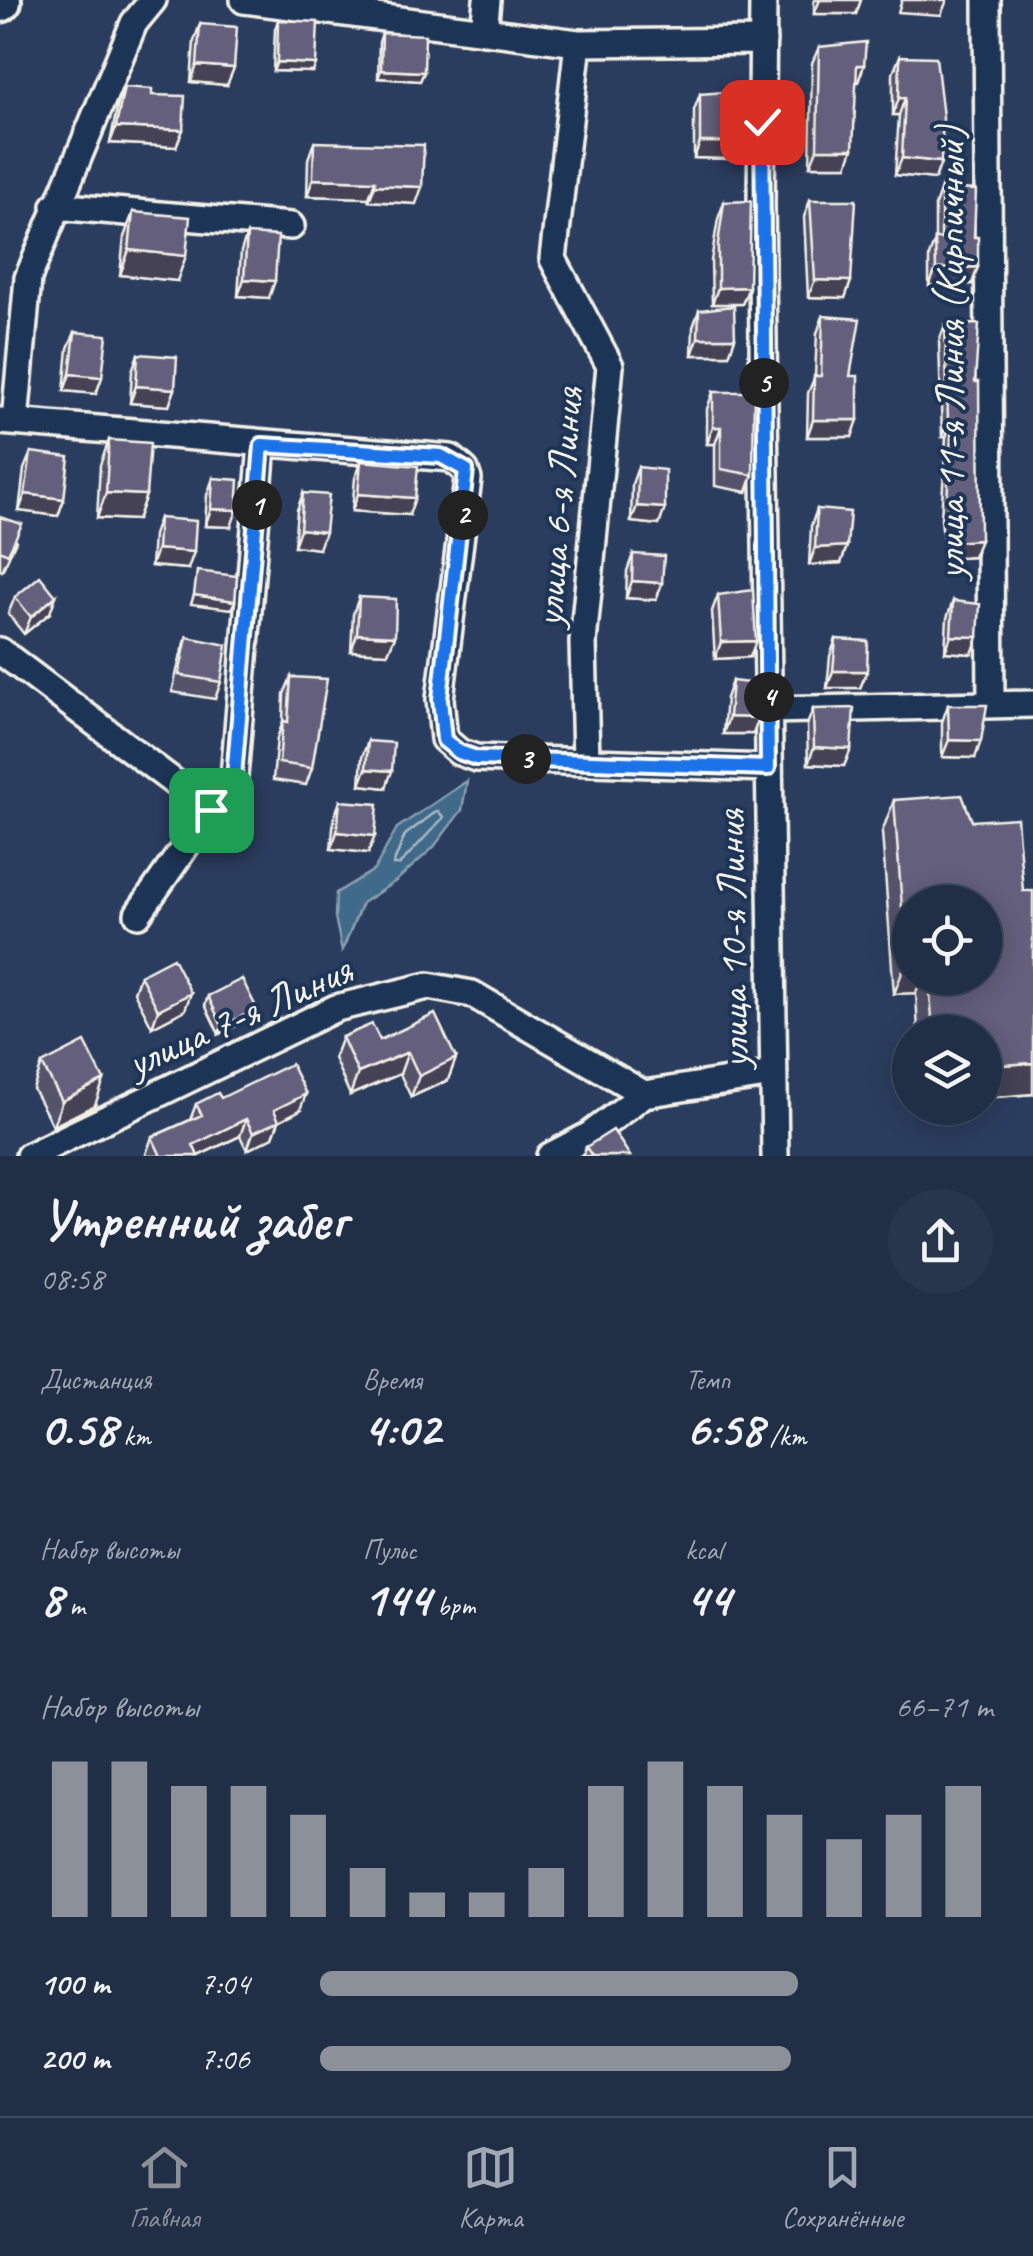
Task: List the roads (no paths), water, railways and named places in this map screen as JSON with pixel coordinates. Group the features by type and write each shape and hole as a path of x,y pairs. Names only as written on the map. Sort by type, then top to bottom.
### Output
{"street":[{"path":"153,0 134,23 28,278 8,421 262,445 441,456 459,463 468,479 440,699 444,740 459,752 476,758 768,768"},
{"path":"244,0 578,43 763,41"},
{"path":"484,31 487,0"},
{"name":"улица 10-я Линия","path":"763,0 761,204 775,1156"},
{"name":"улица 11-я Линия (Кирпичный)","path":"987,0 991,705"},
{"name":"улица 6-я Линия","path":"578,43 553,259 610,366 583,642 586,760"},
{"path":"55,206 291,226"},
{"path":"138,914 234,777 262,445"},
{"path":"0,651 211,810"},
{"path":"769,710 1033,704"},
{"name":"улица 7-я Линия","path":"29,1156 336,1008 415,988 452,988 472,994 644,1094"},
{"path":"550,1156 590,1135 644,1094 773,1074"}],"water":[{"path":"467,781 462,810 433,848 396,881 362,903 342,951 335,917 336,893 374,870 397,828"}]}
